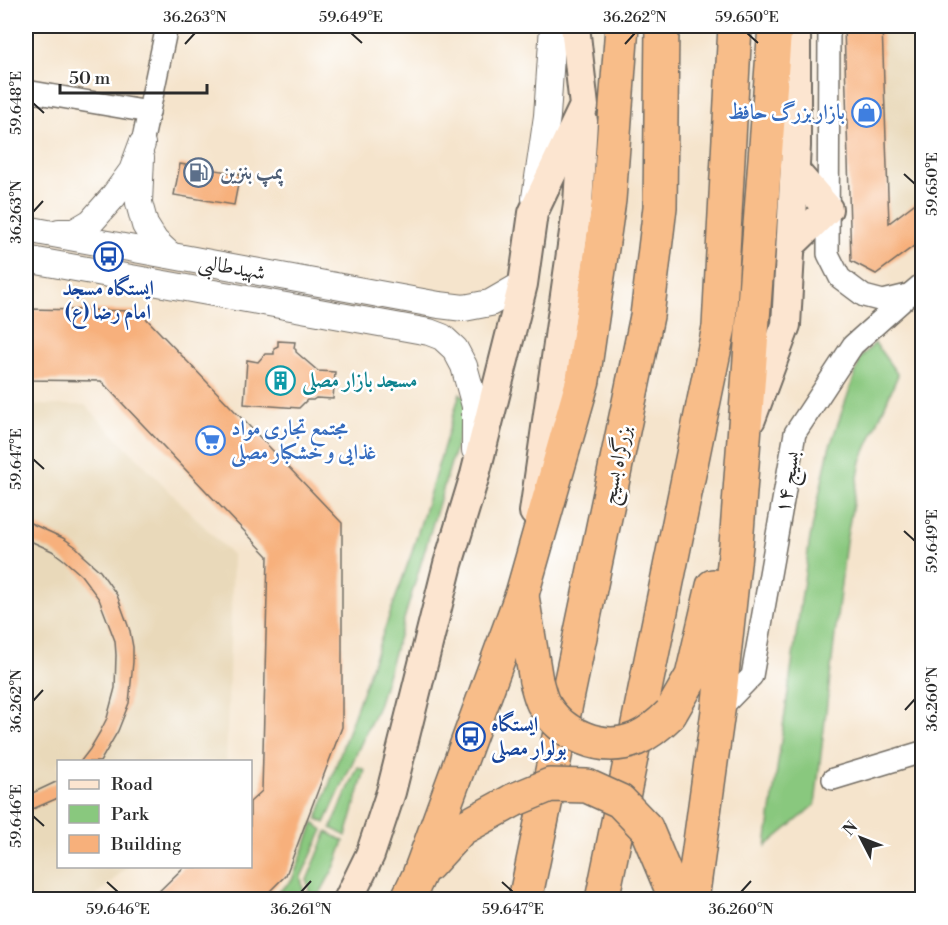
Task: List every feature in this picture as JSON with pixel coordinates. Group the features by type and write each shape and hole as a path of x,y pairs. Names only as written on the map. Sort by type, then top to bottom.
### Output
{"highway":[{"path":"413,887 522,594 583,380 609,200 622,26"},
{"name":"بزرگراه بسیج","path":"525,900 647,316 660,207 662,26"},
{"path":"602,900 720,327 735,26"},
{"path":"692,900 718,711 736,544 775,26"},
{"path":"522,594 536,681 542,702 555,720 572,734 592,741 614,744 635,740 655,729 670,714 692,676 717,570 736,544"},
{"path":"413,887 461,829 514,800 550,785 586,786 620,801 646,828 676,900"}],"main road":[{"path":"348,900 370,855 391,792 448,564 475,475 523,284 533,213 584,106 575,26"},
{"path":"522,594 578,204 587,26"},
{"path":"744,440 786,325 796,146 796,26"},
{"path":"791,245 828,208 795,171"}],"street":[{"path":"36,231 74,232 91,222 132,171 142,144 166,26"},
{"path":"533,213 547,116 553,26"},
{"path":"829,26 828,254 840,278 864,296 883,301 916,290"},
{"path":"26,91 149,112"},
{"path":"142,144 139,203 145,225 155,242 170,255"},
{"name":"شهیدطالبی","path":"36,231 465,308 490,303 523,284"},
{"name":"شهیدطالبی","path":"26,260 429,332"},
{"name":"بسیج ۱۴","path":"718,711 752,676 795,433 853,345 916,290"},
{"path":"429,332 438,332 445,327 446,312 439,304"},
{"path":"429,332 442,337 455,348 464,366 476,406 475,475"},
{"path":"833,779 922,752"}],"shaded area":[{"name":"بازار بزرگ حافظ","path":"844,26 922,26 922,240 876,274 851,261"},
{"path":"26,405 85,405 233,556 226,760 57,760 57,868 126,868 93,899 26,899"}],"green space":[{"path":"875,343 898,375 861,461 846,541 815,805 766,846 810,538 829,449 861,357"},
{"path":"460,393 469,403 378,706 325,823 317,819 412,552"},
{"path":"358,767 365,770 346,836 331,828"},
{"path":"314,823 323,830 301,877 304,896 301,899 271,899 292,880"},
{"path":"327,832 344,841 335,866 317,899 308,899 310,897 307,880"}],"building":[{"name":"بازار بزرگ حافظ","path":"844,26 882,26 889,223 922,198 922,240 876,274 851,261"},
{"path":"180,164 240,174 234,205 174,195"},
{"path":"26,309 139,311 342,523 342,727 286,875 261,900 150,900 183,868 252,868 252,800 262,791 268,556 101,381 26,380"},
{"name":"مسجد بازار مصلی","path":"278,341 295,342 296,352 318,371 335,372 333,399 307,400 299,408 244,404 247,360 258,362 265,354 274,354"},
{"path":"26,521 63,538 76,547 100,571 117,595 130,631 133,662 129,703 118,731 101,760 82,760 107,718 115,688 115,641 99,599 81,575 52,551 26,539"},
{"path":"57,781 57,798 26,812 26,796"}],"place":[{"name":"بازار بزرگ حافظ","path":"866,112"},
{"name":"پمپ بنزین","path":"199,172"},
{"name":"ایستگاه مسجد امام رضا (ع)","path":"108,257"},
{"name":"مسجد بازار مصلی","path":"281,380"},
{"name":"مجتمع تجاری مواد غذایی و خشکبار مصلی","path":"210,440"},
{"name":"ایستگاه بولوار مصلی","path":"470,736"}]}
